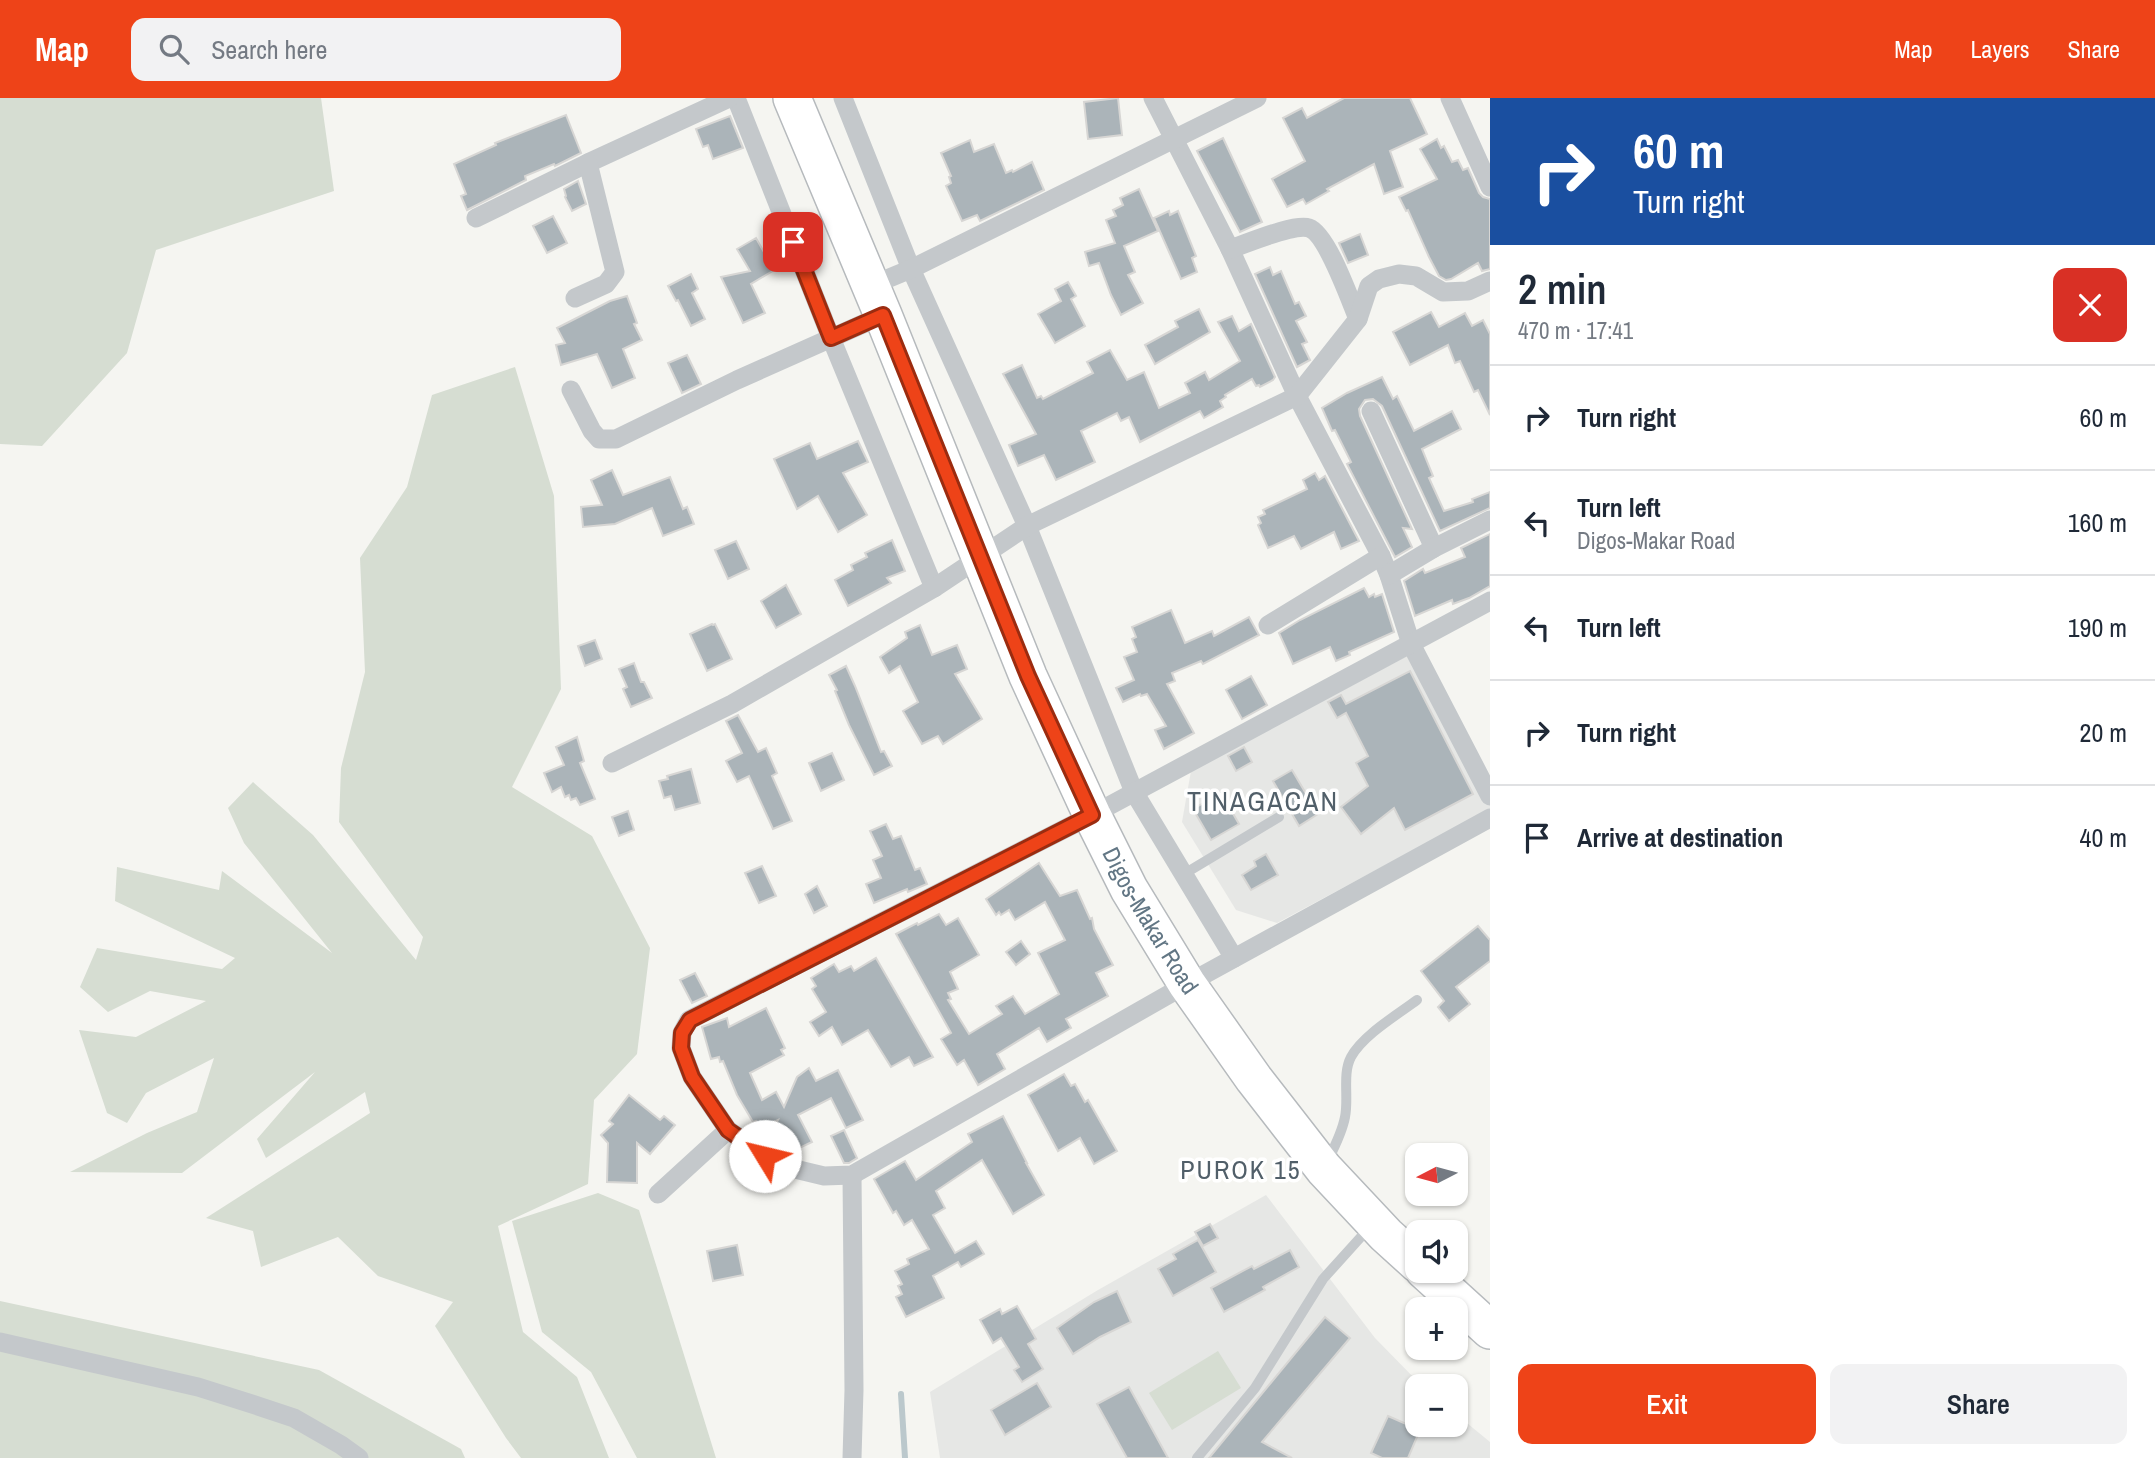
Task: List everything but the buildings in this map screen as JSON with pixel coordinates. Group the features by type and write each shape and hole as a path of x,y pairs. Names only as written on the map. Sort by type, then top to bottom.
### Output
{"highway":[{"name":"Digos-Makar Road","path":"792,98 1028,676 1129,889 1186,984 1254,1079 1324,1169 1405,1252"},
{"path":"1442,1283 1485,1315"}],"street":[{"path":"476,218 729,98"},
{"path":"736,98 934,588"},
{"path":"843,98 911,269 1027,526 1134,792 1234,958"},
{"path":"1153,98 1230,249 1297,396 1381,556 1411,644 1490,796"},
{"path":"571,390 592,431 599,439 616,439 831,338 911,269 1257,98"},
{"path":"1450,98 1490,187"},
{"path":"575,298 606,284 615,272 588,163"},
{"path":"1230,249 1285,230 1307,227 1313,230 1331,255 1358,319"},
{"path":"612,763 732,704 934,588 1027,526 1297,396 1358,319 1368,286 1388,275 1416,276 1443,292 1468,291 1490,281"},
{"path":"1371,411 1434,548"},
{"path":"1389,575 1434,548 1490,520"},
{"path":"1268,625 1381,556"},
{"path":"1490,601 1092,815 690,1020 682,1033 681,1048 692,1077 728,1130 765,1156 799,1170 824,1177 852,1175 1186,984 1490,818"},
{"path":"657,1194 728,1130"},
{"path":"852,1175 852,1458"},
{"path":"0,1342 198,1387 252,1404 293,1418 359,1458"}],"lane":[{"path":"1184,874 1279,817"},
{"path":"1324,1169 1346,1115 1348,1064 1352,1055 1364,1040 1417,1000"},
{"path":"1197,1458 1255,1388 1323,1279 1374,1222"}],"shaded area":[{"path":"0,98 321,98 334,191 156,250 127,353 42,446 0,444"},
{"path":"515,367 554,496 561,689 512,787 592,836 650,948 637,1054 594,1100 588,1184 498,1226 523,1332 577,1377 609,1458 521,1458 435,1326 453,1302 378,1276 338,1237 261,1267 253,1231 206,1218 370,1113 365,1092 266,1158 257,1139 315,1072 182,1173 70,1172 147,1133 197,1112 214,1058 146,1093 127,1123 107,1113 79,1030 136,1037 206,1001 150,991 108,1012 80,987 97,948 222,969 235,958 115,901 117,867 219,890 222,871 332,953 244,843 228,808 253,782 313,835 416,960 423,937 339,822 341,768 365,672 360,558 407,487 432,395"},
{"path":"1407,656 1490,804 1490,809 1277,923 1236,910 1182,822 1191,771"},
{"path":"598,1193 639,1210 716,1458 637,1458 591,1372 542,1332 512,1221"},
{"path":"1266,1195 1375,1338 1410,1374 1405,1374 1405,1437 1468,1437 1468,1424 1490,1442 1490,1458 940,1458 930,1392 1098,1290"},
{"path":"0,1301 319,1370 461,1449 465,1458 0,1458"},
{"path":"1218,1351 1241,1388 1172,1430 1149,1393"}],"waterway":[{"path":"901,1394 905,1458"}],"district":[{"name":"TINAGACAN","path":"1263,801"},
{"name":"PUROK 15","path":"1241,1170"}],"route":[{"path":"765,1156 728,1130 692,1077 681,1048 682,1033 690,1020 1092,815 1028,676 883,315 831,338 793,242"}]}
